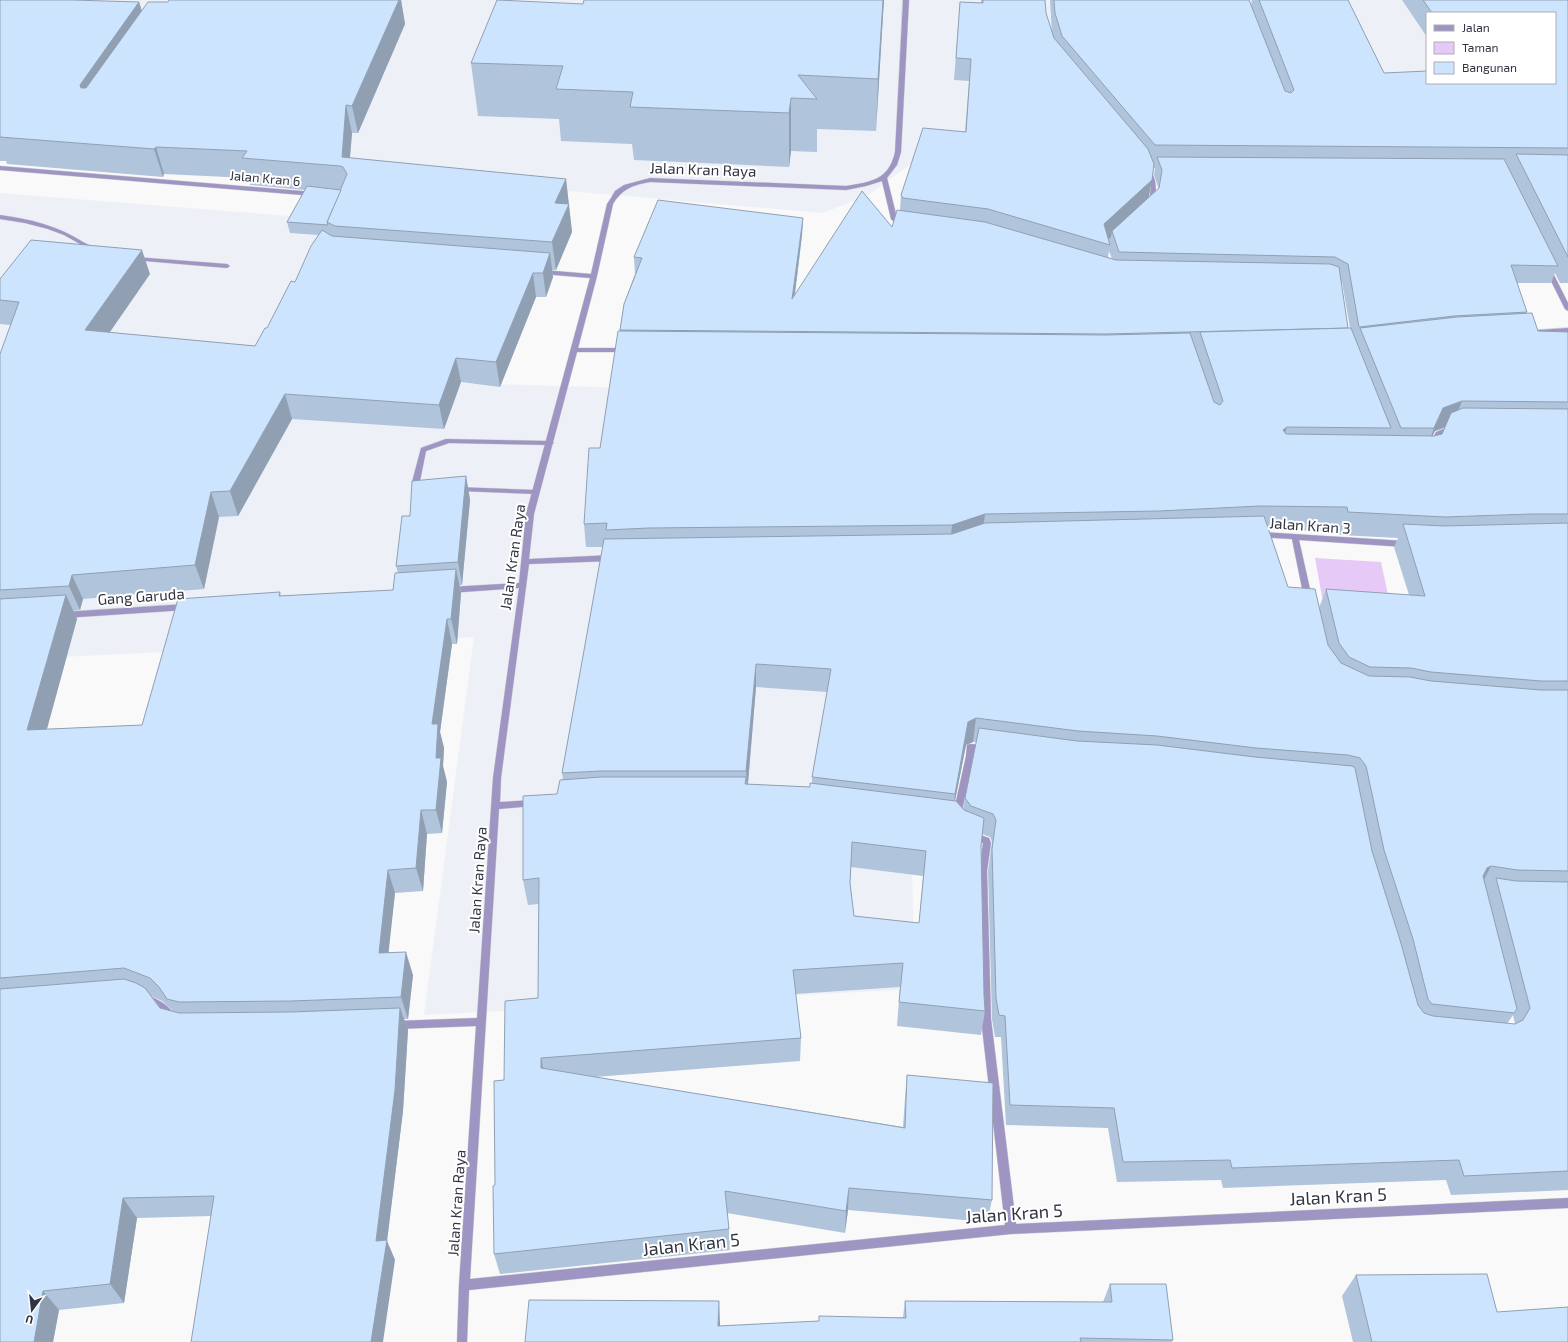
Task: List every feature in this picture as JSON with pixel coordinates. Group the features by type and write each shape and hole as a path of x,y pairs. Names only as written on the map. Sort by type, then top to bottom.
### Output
{"street":[{"path":"906,0 898,152 894,167 884,178 894,219 899,224 907,225"},
{"path":"1143,165 1148,171 1154,187 1152,204 1146,209"},
{"name":"Jalan Kran 6","path":"0,168 323,195"},
{"path":"1148,171 1156,171"},
{"name":"Jalan Kran Raya","path":"462,1342 464,1285 497,778 530,514 575,350 594,276 610,204 615,192 631,183 650,180 846,188 870,184 884,178"},
{"path":"0,217 38,224 68,235 86,246 99,250"},
{"path":"125,258 227,266"},
{"path":"1543,259 1568,309"},
{"path":"540,272 594,276"},
{"path":"1530,332 1568,330"},
{"path":"575,350 631,350"},
{"path":"1430,452 1438,434 1453,428 1461,428"},
{"path":"431,486 416,482 423,450 442,443 448,441 550,443"},
{"path":"453,489 536,492"},
{"name":"Jalan Kran 3","path":"1250,535 1413,544"},
{"path":"1295,537 1310,606"},
{"path":"525,562 619,557"},
{"path":"442,590 522,586"},
{"name":"Gang Garuda","path":"55,616 197,606"},
{"path":"991,748 976,746 970,747 970,756 957,825 986,840 988,843 983,871 986,1019 1011,1229"},
{"path":"496,806 542,802"},
{"path":"136,996 156,1001 168,1011 176,1026"},
{"path":"387,1026 482,1022"},
{"name":"Jalan Kran 5","path":"464,1285 1011,1229 1568,1203"}],"shaded area":[{"path":"0,0 1568,0 1568,134 1516,179 1135,175 922,156 868,195 823,213 509,186 0,135"},
{"path":"0,193 327,219 353,380 740,391 905,593 915,989 424,1015 474,637 0,660"}],"green space":[{"path":"1315,558 1381,562 1393,618 1325,613"}],"building":[{"path":"0,0 139,2 80,85 81,88 86,88 148,2 168,2 169,0 399,0 352,106 346,105 342,157 566,179 555,203 569,204 552,242 335,226 327,222 347,174 343,167 340,166 242,158 247,151 156,147 154,149 0,137"},
{"path":"497,0 583,4 584,0 883,0 878,79 798,75 817,99 791,98 789,113 630,107 633,92 556,89 563,66 471,63"},
{"path":"983,0 1045,0 1046,13 1054,38 1148,149 1154,164 1152,180 1104,224 1110,245 988,209 903,198 901,195 923,128 966,132 971,59 956,58 960,2 983,3"},
{"path":"1054,0 1249,0 1285,91 1291,93 1294,90 1259,0 1348,0 1384,73 1426,71 1426,84 1556,84 1556,12 1431,12 1423,0 1568,0 1568,148 1155,145 1062,36 1055,13"},
{"path":"1516,154 1568,155 1568,257"},
{"path":"1157,157 1504,159 1558,266 1511,265 1527,312 1454,316 1359,327 1348,264 1335,257 1119,252 1112,231 1159,188 1162,170"},
{"path":"307,186 341,190 327,222 328,225 287,222"},
{"path":"862,191 892,227 897,210 985,222 1116,260 1330,264 1339,267 1348,328 1105,334 620,330 624,304 642,258 634,257 658,200 803,218 792,299"},
{"path":"322,230 332,236 550,253 543,273 533,273 496,362 456,358 439,405 285,394 230,491 211,492 195,565 72,575 69,586 0,590 0,354 19,302 0,300 0,279 31,240 142,250 85,330 255,346 265,328 267,328 291,281 295,282 311,246"},
{"path":"1532,313 1538,331 1568,332 1568,402 1462,401 1443,408 1434,428 1401,428 1360,328 1457,317"},
{"path":"1351,328 1391,428 1287,427 1283,430 1286,434 1434,436 1442,434 1451,413 1463,408 1568,409 1568,514 1445,517 1348,512 1347,507 1260,506 1159,511 985,514 952,525 649,528 606,530 607,523 584,524 589,448 600,448 618,331 1106,335 1190,333 1214,402 1220,405 1223,401 1200,332"},
{"path":"466,476 458,562 396,566 402,516 410,516 412,481"},
{"path":"1264,516 1288,587 1315,589 1328,645 1341,663 1369,676 1410,677 1431,681 1541,690 1568,690 1568,871 1517,870 1491,866 1487,868 1483,876 1517,1009 1514,1013 1432,1004 1428,999 1413,939 1384,850 1366,766 1360,758 1348,755 1256,748 1157,736 1078,731 976,718 968,722 955,794 812,777 831,669 756,664 746,771 601,771 562,773 604,539 952,534 985,523"},
{"path":"1568,523 1568,681 1541,681 1431,672 1411,668 1370,667 1349,657 1339,643 1326,589 1425,596 1403,524 1445,526"},
{"path":"456,569 451,619 447,619 432,724 438,724 436,758 441,758 436,810 421,810 416,868 388,870 379,953 406,952 401,997 291,1001 179,1002 167,999 159,987 150,978 124,968 0,978 0,599 66,595 27,730 142,725 178,599 280,592 279,596 393,590 395,573"},
{"path":"979,728 1077,741 1157,745 1255,757 1352,766 1355,768 1372,851 1400,940 1418,1005 1424,1013 1433,1016 1515,1024 1523,1020 1530,1008 1496,878 1516,881 1568,882 1568,1171 1464,1176 1459,1160 1232,1168 1230,1160 1123,1162 1114,1108 1010,1105 1005,1016 999,1015 996,998 992,849 996,820 993,814 971,806 965,798"},
{"path":"601,777 746,777 745,784 810,787 810,783 956,801 964,810 984,818 981,846 985,1011 899,1002 903,963 793,970 801,1038 541,1058 541,1068 905,1128 907,1075 993,1083 992,1200 849,1188 846,1211 725,1191 729,1229 494,1254 494,1081 504,1080 505,1001 538,998 539,878 523,880 523,796 557,794 560,780","holes":["852,842 926,851 919,923 854,916 850,883"]},
{"path":"124,979 145,988 160,1008 179,1013 291,1012 400,1008 395,1090 376,1241 387,1240 371,1342 191,1342 214,1196 123,1198 110,1284 43,1291 34,1342 0,1342 0,989"},
{"path":"1487,1274 1497,1312 1568,1307 1568,1342 1372,1342 1356,1275"},
{"path":"1110,1284 1166,1284 1173,1340 1080,1338 1081,1342 525,1342 529,1300 719,1301 718,1326 819,1321 819,1316 906,1318 905,1301 1112,1302"}]}
